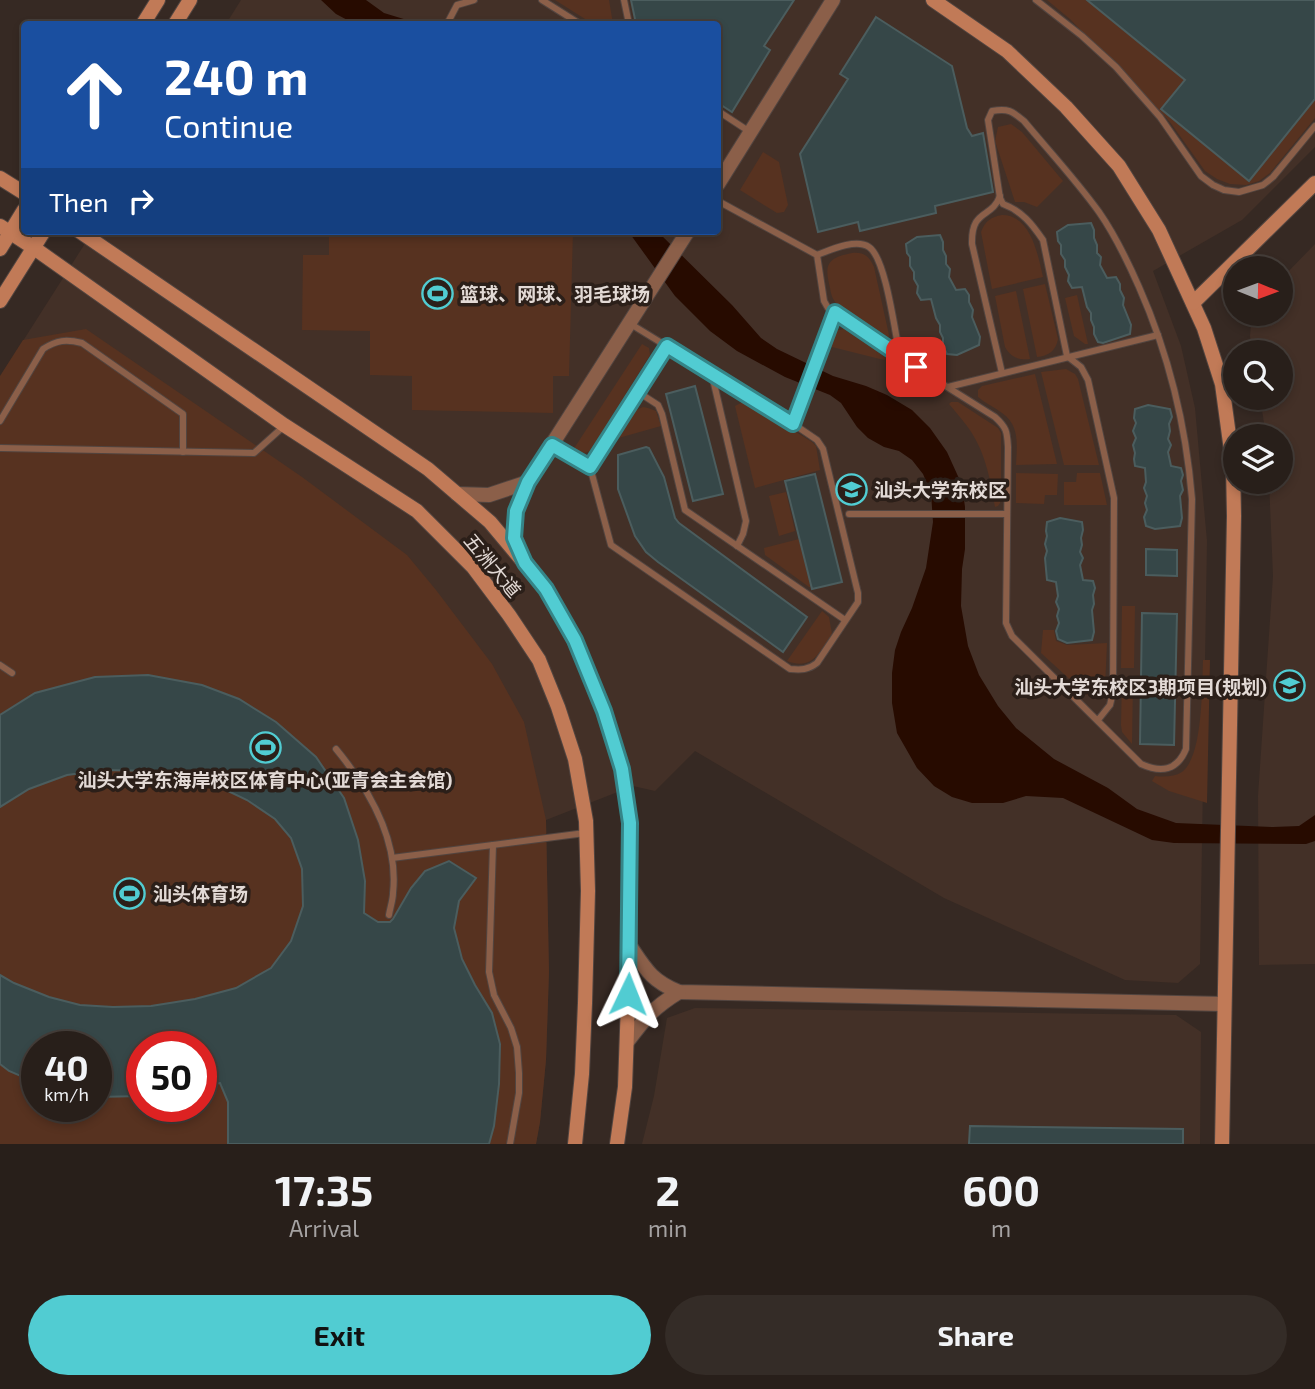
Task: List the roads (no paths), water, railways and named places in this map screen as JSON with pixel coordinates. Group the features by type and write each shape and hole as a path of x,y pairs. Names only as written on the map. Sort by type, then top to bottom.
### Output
{"main road":[{"path":"145,21 159,0"},
{"path":"177,21 190,0"},
{"path":"933,0 1007,51 1066,107 1118,166 1159,230 1204,328 1222,384 1233,465 1234,516 1222,1144"},
{"path":"0,178 21,191"},
{"path":"1193,303 1315,183"},
{"path":"0,249 5,229 21,213"},
{"name":"五洲大道","path":"5,229 284,425 417,511 474,567 539,660 575,759 587,832 585,1003 575,1144"},
{"path":"0,301 42,235"},
{"name":"五洲大道","path":"85,235 428,469 490,522 546,589 575,640 604,711 622,769 630,823 627,1042 625,1087 617,1144"}],"street":[{"path":"721,179 833,0"},
{"path":"525,563 514,538 516,511 528,482 685,236"},
{"path":"457,494 489,495 528,482"},
{"path":"630,946 645,969 662,985 679,992 1224,1004"},
{"path":"627,1042 648,1014 679,992"}],"lane":[{"path":"449,21 457,5 474,0"},
{"path":"541,0 575,21"},
{"path":"624,0 628,21"},
{"path":"1036,0 1116,67 1160,117 1201,176 1224,190 1239,192 1263,186 1315,126"},
{"path":"817,255 824,301 828,308 995,417 1003,425 1007,432 1006,623 1012,636 1141,764 1163,770 1178,762 1186,749 1192,499 1189,468 1183,422 1155,323 1129,264 1100,214 1024,121 1012,111 992,111 988,120 1000,196 1003,204 1016,209 1034,226 1043,240 1067,356 1081,367 1088,380 1114,498 1113,692 1110,705 1098,720"},
{"path":"721,113 750,132"},
{"path":"1000,196 997,204 975,223 972,244 1003,373"},
{"path":"721,203 817,255 842,246 869,246 883,270 900,357"},
{"path":"793,424 835,312"},
{"path":"552,445 590,467 611,545 790,669 810,668 817,663 858,601 823,449 817,440 793,424 629,323"},
{"path":"948,387 1158,335"},
{"path":"0,421 43,349 52,343 74,341 82,343 183,414 183,452"},
{"path":"590,467 667,346"},
{"path":"712,374 746,521 737,546"},
{"path":"638,392 657,405 662,414 685,510 845,621"},
{"path":"0,448 254,453 284,425"},
{"path":"849,514 1007,514"},
{"path":"0,665 12,673"},
{"path":"336,749 354,771 375,807 387,835 392,858 394,892 389,915"},
{"path":"392,858 587,832"},
{"path":"493,845 489,972 494,995 511,1028 517,1047 519,1073 510,1144"}],"place":[{"name":"篮球、网球、羽毛球场","path":"437,293"},
{"name":"汕头大学东校区","path":"851,489"},
{"name":"汕头大学东校区3期项目(规划)","path":"1290,686"},
{"name":"汕头大学东海岸校区体育中心(亚青会主会馆)","path":"265,748"},
{"name":"汕头体育场","path":"130,893"}]}
